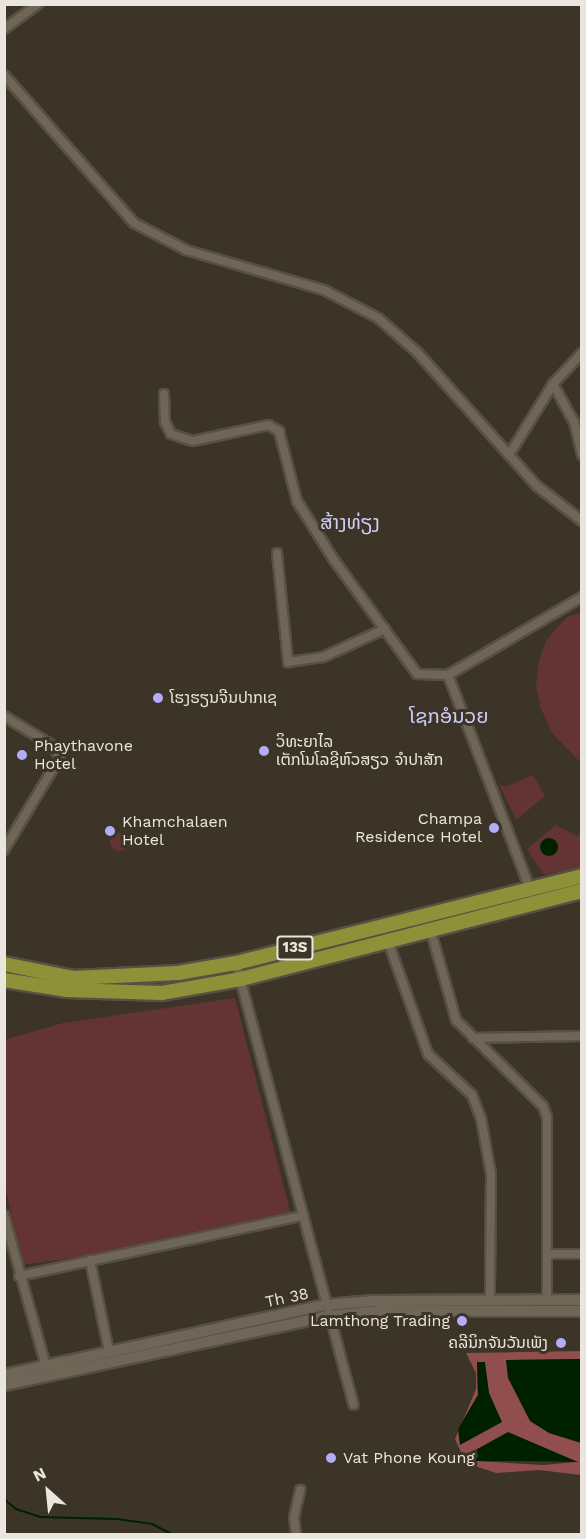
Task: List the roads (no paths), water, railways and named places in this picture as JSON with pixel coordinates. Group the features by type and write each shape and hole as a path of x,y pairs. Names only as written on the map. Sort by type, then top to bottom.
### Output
{"highway":[{"name":"13S","path":"4,980 67,990 162,993 241,979 388,940 428,923 531,887 582,876"},
{"name":"13S","path":"4,964 73,978 178,973 534,903 582,891"}],"street":[{"path":"4,28 38,4"},
{"path":"4,75 134,223 186,250 324,291 378,318 417,352 537,486 582,521"},
{"path":"510,455 553,384 582,353"},
{"path":"553,384 574,422 582,455"},
{"path":"164,394 165,422 171,434 193,441 268,425 279,431 289,480 307,519 417,674 448,675 582,597"},
{"path":"277,553 288,662 323,657 385,629"},
{"path":"448,675 531,887 534,903"},
{"path":"4,716 53,746 60,757 4,850"},
{"path":"428,923 452,1011 473,1038 543,1106 547,1117 548,1299"},
{"path":"388,940 428,1054 472,1095 481,1118 491,1174 490,1299"},
{"path":"236,963 354,1405"},
{"path":"473,1038 582,1036"},
{"path":"4,1215 19,1276 46,1366"},
{"path":"19,1276 303,1216"},
{"path":"547,1254 582,1254"},
{"path":"90,1260 109,1353"},
{"name":"Th 38","path":"4,1375 327,1310 490,1299 582,1300"},
{"name":"Th 38","path":"4,1385 327,1310 582,1311"},
{"path":"296,1534 294,1517 300,1490"}],"waterway":[{"path":"4,1499 16,1509 40,1517 117,1519 152,1524 172,1534"}],"place":[{"name":"ໂຮງຮຽນຈີນປາກເຊ","path":"158,698"},
{"name":"ວິທະຍາໄລ ເຕັກໂນໂລຊີຫົວສຽວ ຈຳປາສັກ","path":"264,751"},
{"name":"Phaythavone Hotel","path":"22,755"},
{"name":"Champa Residence Hotel","path":"494,828"},
{"name":"Khamchalaen Hotel","path":"110,831"},
{"name":"Lamthong Trading","path":"462,1321"},
{"name":"ຄລີນິກຈັນວັນເພັງ","path":"561,1343"},
{"name":"Vat Phone Koung","path":"331,1458"}],"district":[{"name":"ສ້າງທ່ຽງ","path":"350,522"},
{"name":"ໂຊກອໍນວຍ","path":"449,716"}]}
